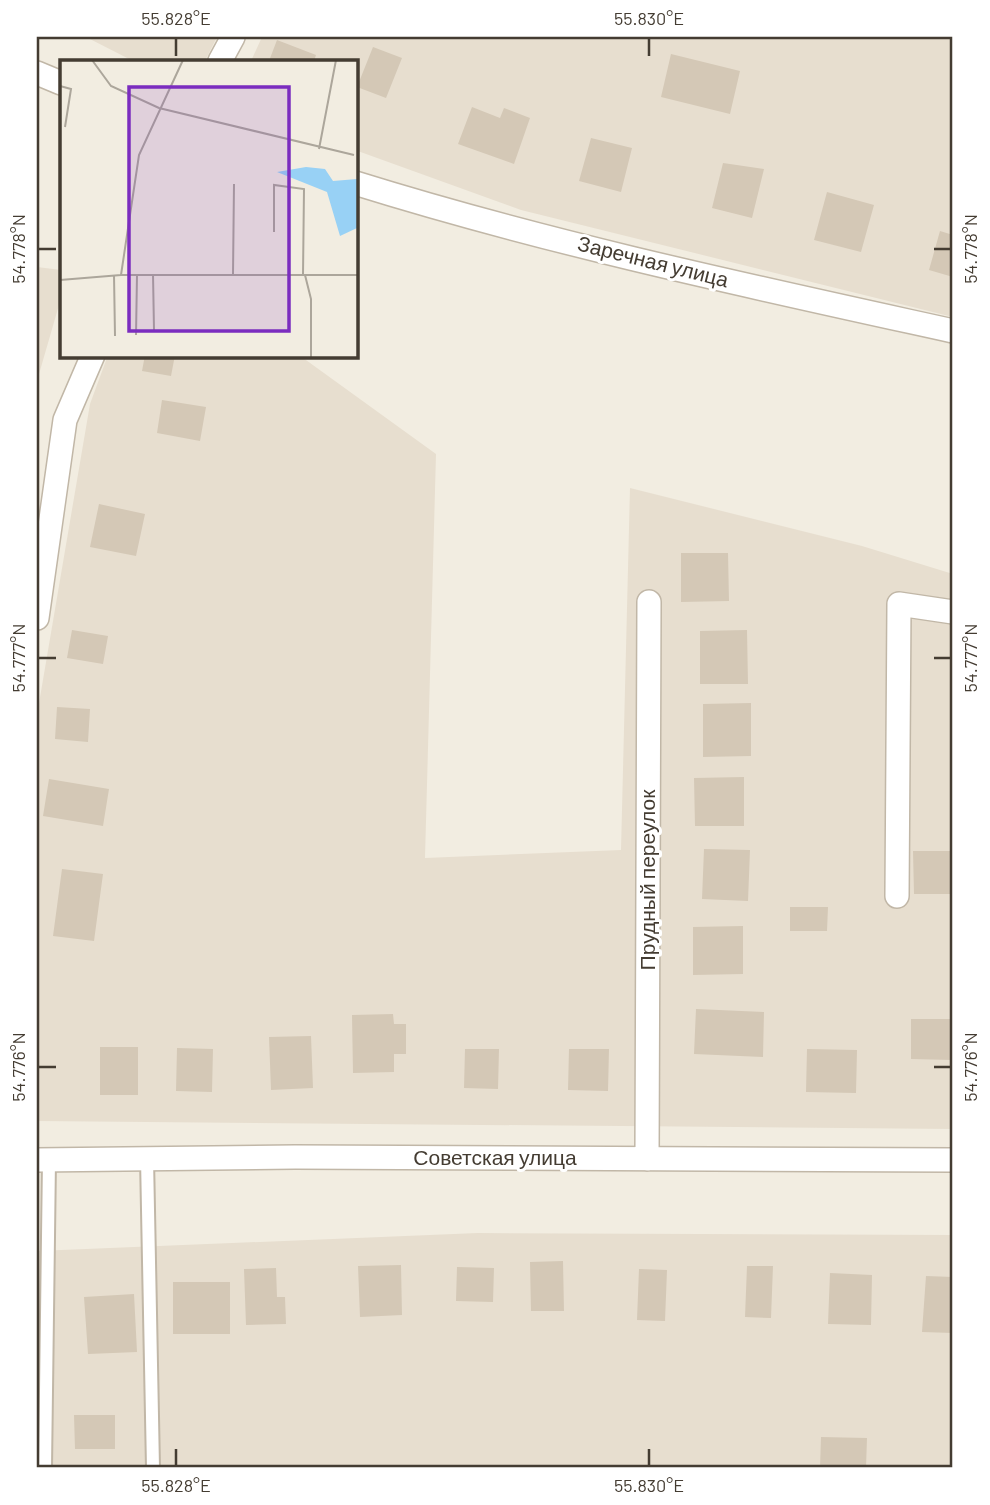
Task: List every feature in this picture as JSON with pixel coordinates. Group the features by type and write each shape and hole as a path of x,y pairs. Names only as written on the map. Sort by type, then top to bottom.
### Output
{"street":[{"path":"221,60 233,37"},
{"path":"37,73 60,83"},
{"name":"Заречная улица","path":"357,184 434,207 743,284 953,331"},
{"path":"37,618 65,420 92,357"},
{"name":"Прудный переулок","path":"647,1159 649,602"},
{"path":"897,896 899,604 953,612"},
{"name":"Советская улица","path":"43,1160 953,1160"}],"lane":[{"path":"148,1158 153,1468"},
{"path":"43,1160 45,1468"}],"shaded area":[{"path":"86,37 217,37 206,60 131,60"},
{"path":"262,37 953,37 953,317 521,210 357,151 357,60 251,60"},
{"path":"37,267 60,270 60,301 37,381"},
{"path":"107,357 302,357 436,454 425,858 621,850 630,488 862,546 953,574 953,1129 37,1121 37,715 90,404"},
{"path":"478,1233 953,1235 953,1468 37,1468 37,1251"}],"building":[{"path":"277,40 316,55 314,60 269,60"},
{"path":"373,47 402,58 386,98 357,87"},
{"path":"671,54 740,71 730,114 661,97"},
{"path":"472,107 500,118 504,108 530,118 514,164 458,144"},
{"path":"591,138 632,148 621,192 579,181"},
{"path":"723,163 764,169 752,218 712,208"},
{"path":"827,192 874,205 861,252 814,240"},
{"path":"940,231 953,235 953,277 929,270"},
{"path":"145,357 175,357 171,376 142,371"},
{"path":"162,400 206,407 200,441 157,433"},
{"path":"99,504 145,514 136,556 90,547"},
{"path":"681,553 728,553 729,601 681,602"},
{"path":"72,630 108,636 103,664 67,658"},
{"path":"747,630 748,684 700,684 700,631"},
{"path":"751,703 751,756 703,757 703,704"},
{"path":"57,707 90,709 88,742 55,739"},
{"path":"744,777 744,826 695,826 694,778"},
{"path":"49,779 109,789 103,826 43,816"},
{"path":"704,849 750,850 748,901 702,899"},
{"path":"913,851 953,851 953,894 914,894"},
{"path":"62,869 103,874 94,941 53,936"},
{"path":"790,907 828,907 827,931 790,931"},
{"path":"743,926 743,974 693,975 693,927"},
{"path":"696,1009 764,1012 763,1057 694,1054"},
{"path":"393,1014 394,1024 406,1024 406,1054 394,1054 394,1072 353,1073 352,1015"},
{"path":"911,1019 953,1019 953,1060 911,1059"},
{"path":"311,1036 313,1088 271,1090 269,1037"},
{"path":"100,1047 138,1047 138,1095 100,1095"},
{"path":"177,1048 213,1049 212,1092 176,1091"},
{"path":"465,1049 499,1049 498,1089 464,1088"},
{"path":"569,1049 609,1049 608,1091 568,1090"},
{"path":"807,1049 857,1050 856,1093 806,1092"},
{"path":"563,1261 564,1311 531,1311 530,1262"},
{"path":"401,1265 402,1315 360,1317 358,1266"},
{"path":"747,1266 773,1266 771,1318 745,1317"},
{"path":"457,1267 494,1268 493,1302 456,1301"},
{"path":"276,1268 277,1297 285,1297 286,1324 246,1325 244,1269"},
{"path":"639,1269 667,1270 665,1321 637,1320"},
{"path":"830,1273 872,1275 871,1325 828,1324"},
{"path":"926,1276 953,1277 953,1333 922,1332"},
{"path":"173,1282 230,1282 230,1334 173,1334"},
{"path":"134,1294 137,1352 88,1354 84,1297"},
{"path":"74,1415 115,1415 115,1449 75,1449"},
{"path":"821,1437 867,1438 866,1468 820,1468"}]}
